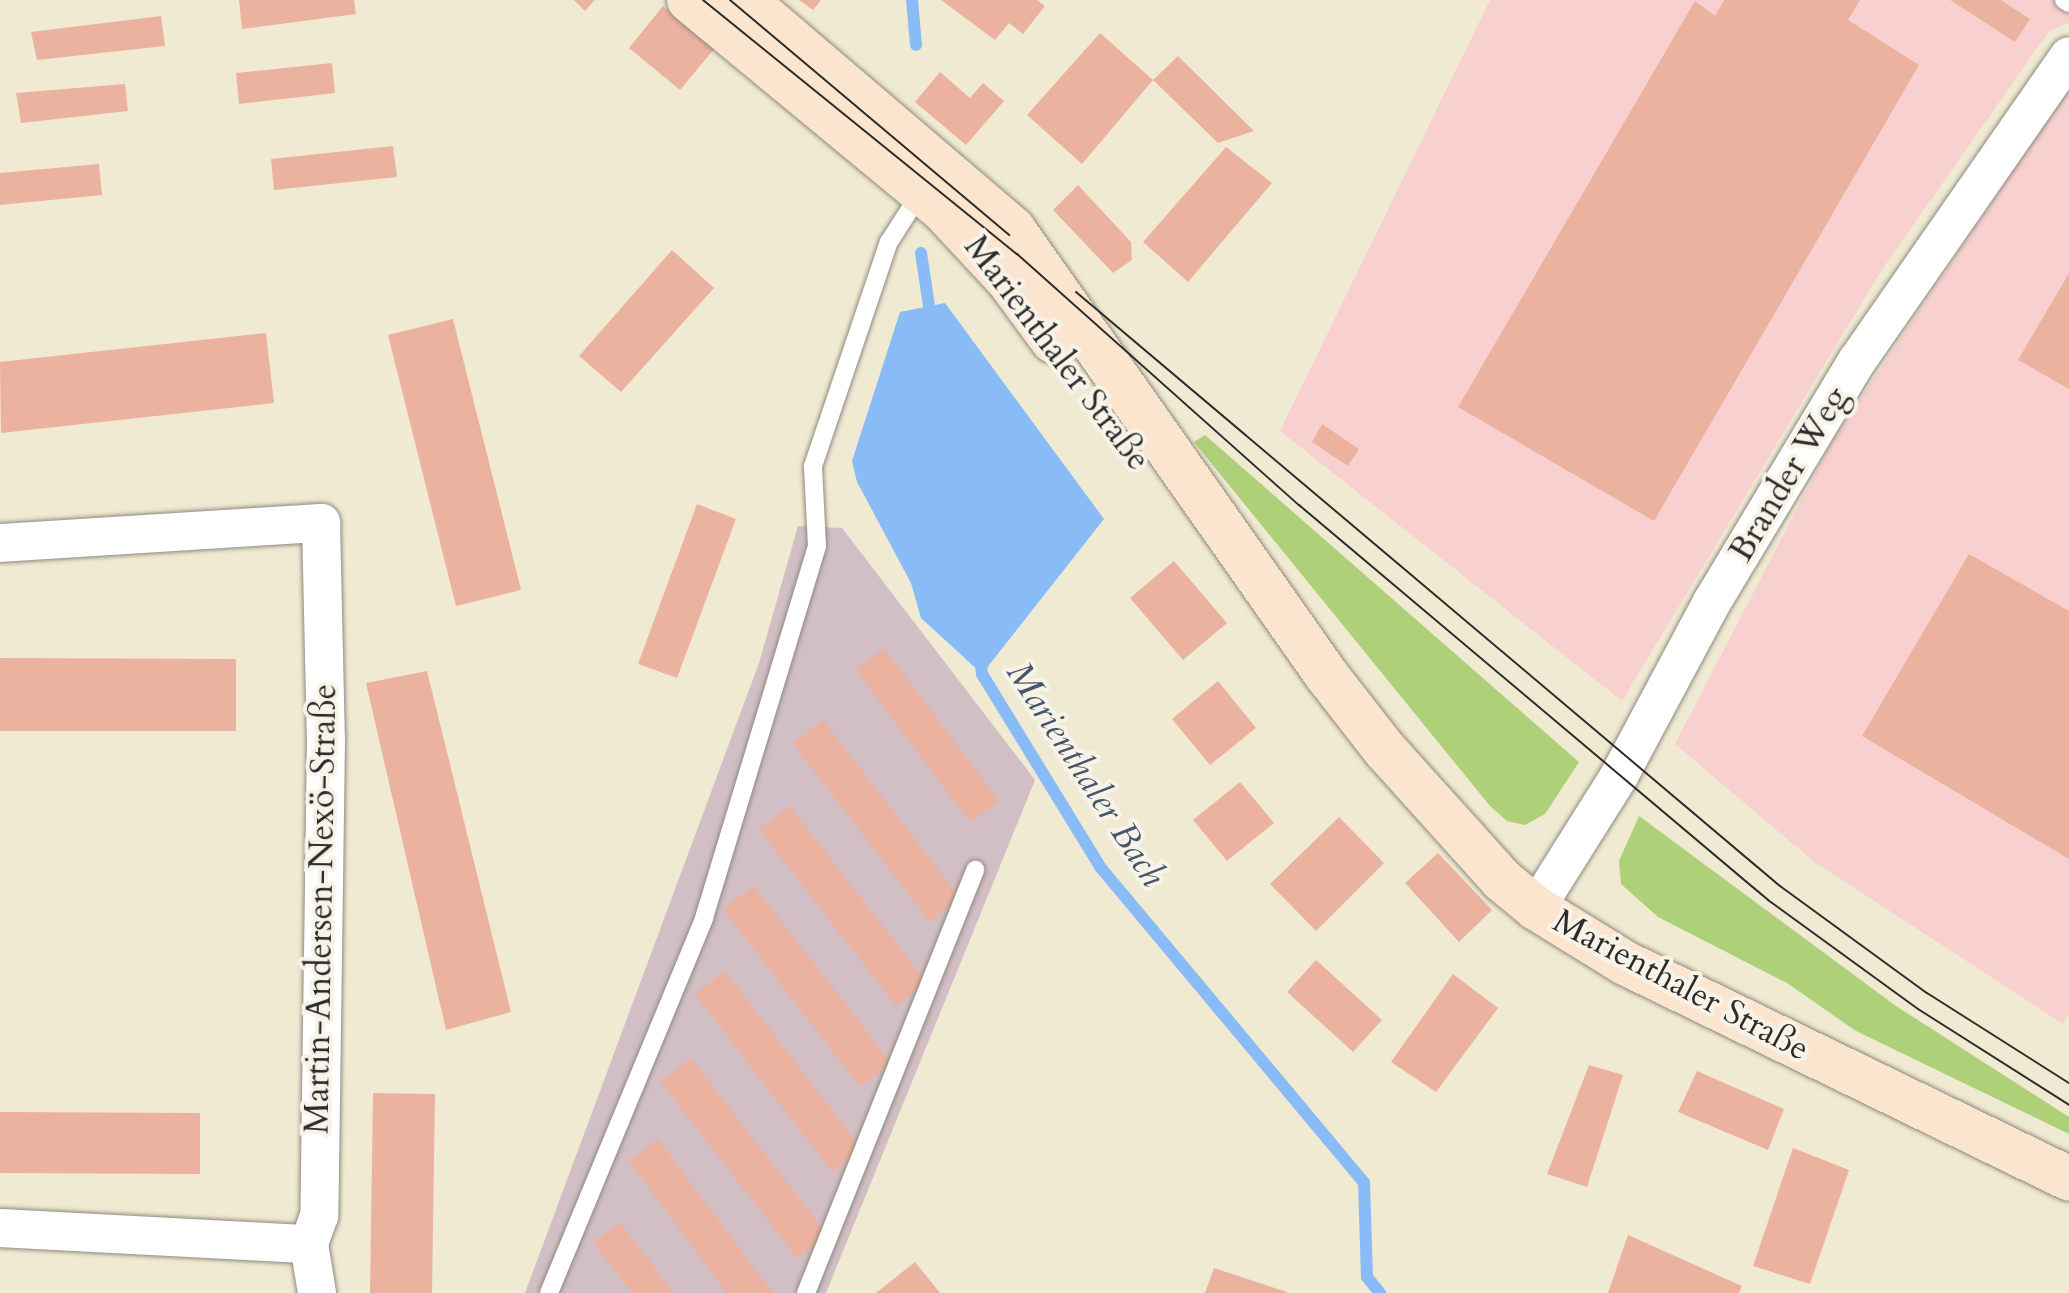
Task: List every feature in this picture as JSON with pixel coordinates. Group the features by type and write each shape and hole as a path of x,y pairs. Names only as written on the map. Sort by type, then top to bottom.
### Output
{"main road":[{"name":"Marienthaler Straße","path":"689,0 746,10 932,179 1013,229 1325,673 1385,750 1502,880 1536,908 1625,963 2069,1179"}],"street":[{"name":"Brander Weg","path":"1536,908 1619,776 1712,602 1857,361 2069,56"},
{"name":"Martin-Andersen-Nexö-Straße","path":"0,543 211,534 321,523 326,740 319,1216 309,1244 317,1293"},
{"path":"0,1228 309,1244"}],"lane":[{"path":"2064,0 2069,3"},
{"path":"549,1293 704,918 817,546 813,466 889,242 932,179"},
{"path":"806,1293 975,870"}],"shaded area":[{"path":"1490,0 2069,0 2069,23 2049,31 1879,274 1622,701 1280,431"},
{"path":"2069,87 2069,1013 2063,1024 1813,861 1675,744 1832,441"},
{"path":"798,526 842,528 1035,780 826,1293 525,1293 759,663"}],"green space":[{"path":"1205,435 1579,762 1545,814 1525,825 1507,821 1490,806 1194,442"},
{"path":"1639,816 1896,1006 2069,1117 2069,1134 1856,1031 1787,983 1658,917 1621,884 1619,861"}],"water":[{"path":"945,303 1104,519 982,674 921,618 911,583 857,482 852,461 900,312"}],"building":[{"path":"239,0 354,0 356,14 242,29"},
{"path":"574,0 595,0 585,11"},
{"path":"799,0 821,0 813,10"},
{"path":"941,0 1037,0 1045,6 1023,34 1009,23 995,40"},
{"path":"1724,0 1860,0 1848,20 1919,65 1654,521 1458,407 1695,1 1715,16"},
{"path":"1950,0 2001,0 2030,19 2015,42"},
{"path":"663,6 714,49 680,90 629,48"},
{"path":"161,16 165,46 37,60 31,32"},
{"path":"1100,33 1153,80 1082,164 1027,115"},
{"path":"1178,56 1254,131 1218,143 1153,80"},
{"path":"332,63 335,93 239,104 236,73"},
{"path":"940,72 970,98 983,83 1004,101 966,145 915,102"},
{"path":"125,84 128,111 21,123 16,93"},
{"path":"393,146 397,177 274,190 271,159"},
{"path":"1226,147 1272,183 1188,282 1143,242"},
{"path":"99,164 102,195 0,205 0,173"},
{"path":"1078,185 1131,242 1132,260 1113,273 1053,210"},
{"path":"672,250 714,288 621,392 579,356"},
{"path":"2069,273 2069,389 2018,360"},
{"path":"453,319 521,590 456,606 388,335"},
{"path":"266,333 274,403 1,433 0,362"},
{"path":"1322,424 1359,449 1348,466 1312,442"},
{"path":"697,504 736,519 677,678 638,664"},
{"path":"1969,554 2069,611 2069,859 1862,736"},
{"path":"1174,561 1227,623 1183,660 1130,598"},
{"path":"884,648 999,801 970,822 855,669"},
{"path":"0,658 236,659 236,731 0,731"},
{"path":"427,671 511,1012 446,1030 366,683"},
{"path":"1218,681 1256,728 1210,765 1172,719"},
{"path":"823,720 960,898 930,922 793,744"},
{"path":"1240,782 1274,823 1227,861 1193,820"},
{"path":"790,806 927,983 896,1006 759,829"},
{"path":"1339,817 1384,863 1316,931 1270,884"},
{"path":"1438,853 1492,910 1459,942 1405,883"},
{"path":"754,886 891,1063 860,1087 723,909"},
{"path":"1316,960 1382,1020 1353,1052 1287,992"},
{"path":"725,971 862,1149 832,1172 695,994"},
{"path":"1453,974 1498,1008 1436,1092 1391,1062"},
{"path":"691,1058 828,1236 797,1258 660,1081"},
{"path":"1589,1065 1623,1075 1587,1187 1547,1174"},
{"path":"1697,1071 1784,1109 1768,1150 1678,1112"},
{"path":"373,1093 435,1094 432,1293 370,1293"},
{"path":"0,1112 200,1113 200,1174 0,1173"},
{"path":"658,1139 773,1293 727,1293 629,1161"},
{"path":"1793,1148 1849,1170 1810,1284 1753,1266"},
{"path":"620,1222 674,1293 632,1293 593,1242"},
{"path":"1628,1235 1742,1286 1739,1293 1608,1293"},
{"path":"915,1262 940,1293 876,1293"},
{"path":"1214,1268 1287,1292 1287,1293 1205,1293"}],"waterway":[{"name":"Marienthaler Bach","path":"912,0 916,45"},
{"name":"Marienthaler Bach","path":"921,253 931,319"},
{"name":"Marienthaler Bach","path":"980,658 982,674 1101,868 1364,1182 1367,1277 1380,1293"}],"tram line":[{"path":"703,0 1017,254 1299,505 1768,900 1918,1009 2069,1105"},
{"path":"730,0 1009,235"},
{"path":"1076,292 1780,886 1927,993 2069,1083"}]}
